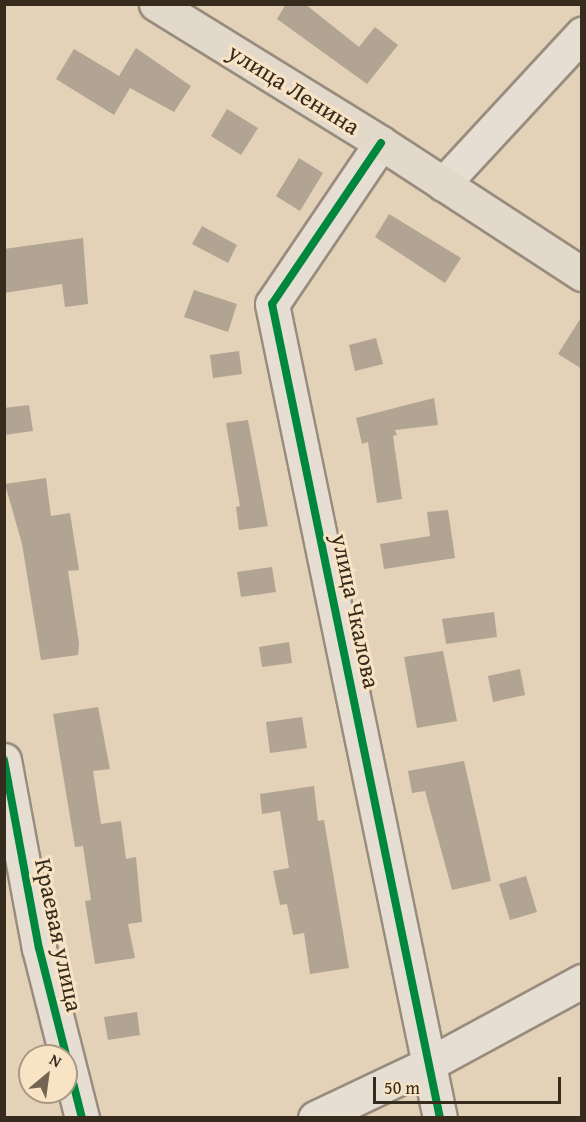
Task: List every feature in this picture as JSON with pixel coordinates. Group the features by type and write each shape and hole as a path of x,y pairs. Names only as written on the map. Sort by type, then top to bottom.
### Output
{"main road":[{"name":"улица Ленина","path":"156,4 381,143 582,274"}],"street":[{"path":"443,184 582,34"},
{"name":"улица Чкалова","path":"381,143 272,304 431,1063 440,1118"},
{"name":"Краевая улица","path":"4,760 39,948 82,1118"},
{"path":"315,1118 431,1063 582,981"}],"building":[{"path":"286,4 305,4 359,47 375,27 398,45 367,84 277,19"},
{"path":"136,48 191,86 174,112 130,88 114,115 56,79 74,49 119,76"},
{"path":"227,109 258,128 241,155 211,136"},
{"path":"299,158 323,173 300,211 276,196"},
{"path":"389,214 461,258 445,283 375,237"},
{"path":"202,226 237,245 228,263 192,244"},
{"path":"83,238 88,304 65,307 62,284 4,293 4,249"},
{"path":"194,290 237,304 228,332 184,317"},
{"path":"582,316 582,369 558,354"},
{"path":"376,338 383,364 355,371 349,345"},
{"path":"239,351 242,374 213,378 210,355"},
{"path":"434,398 438,425 395,430 397,435 393,436 402,499 377,503 368,442 362,444 356,418"},
{"path":"29,405 33,431 4,435 4,408"},
{"path":"248,420 268,526 239,530 236,507 240,506 226,423"},
{"path":"46,478 51,516 70,513 79,570 68,571 79,643 78,655 41,660 22,544 5,484"},
{"path":"448,510 455,558 384,569 380,544 430,536 427,512"},
{"path":"272,567 276,592 241,597 237,572"},
{"path":"494,612 497,637 446,644 442,619"},
{"path":"289,642 292,663 262,667 259,647"},
{"path":"443,651 457,721 417,728 404,657"},
{"path":"520,669 525,695 493,702 488,676"},
{"path":"98,707 110,769 93,771 101,824 121,821 126,859 136,857 142,922 128,924 135,958 95,964 85,901 91,900 83,846 75,847 53,714"},
{"path":"302,717 307,748 270,753 266,722"},
{"path":"464,761 491,881 452,890 425,791 412,793 408,771"},
{"path":"314,786 318,821 324,820 349,968 310,974 304,933 293,935 287,904 280,905 273,871 289,868 280,811 262,814 260,794"},
{"path":"526,876 537,912 510,920 499,884"},
{"path":"137,1012 140,1035 108,1040 104,1017"}],"cycle path":[{"path":"381,143 272,304 440,1118"},
{"path":"4,760 39,948 82,1118"}]}
